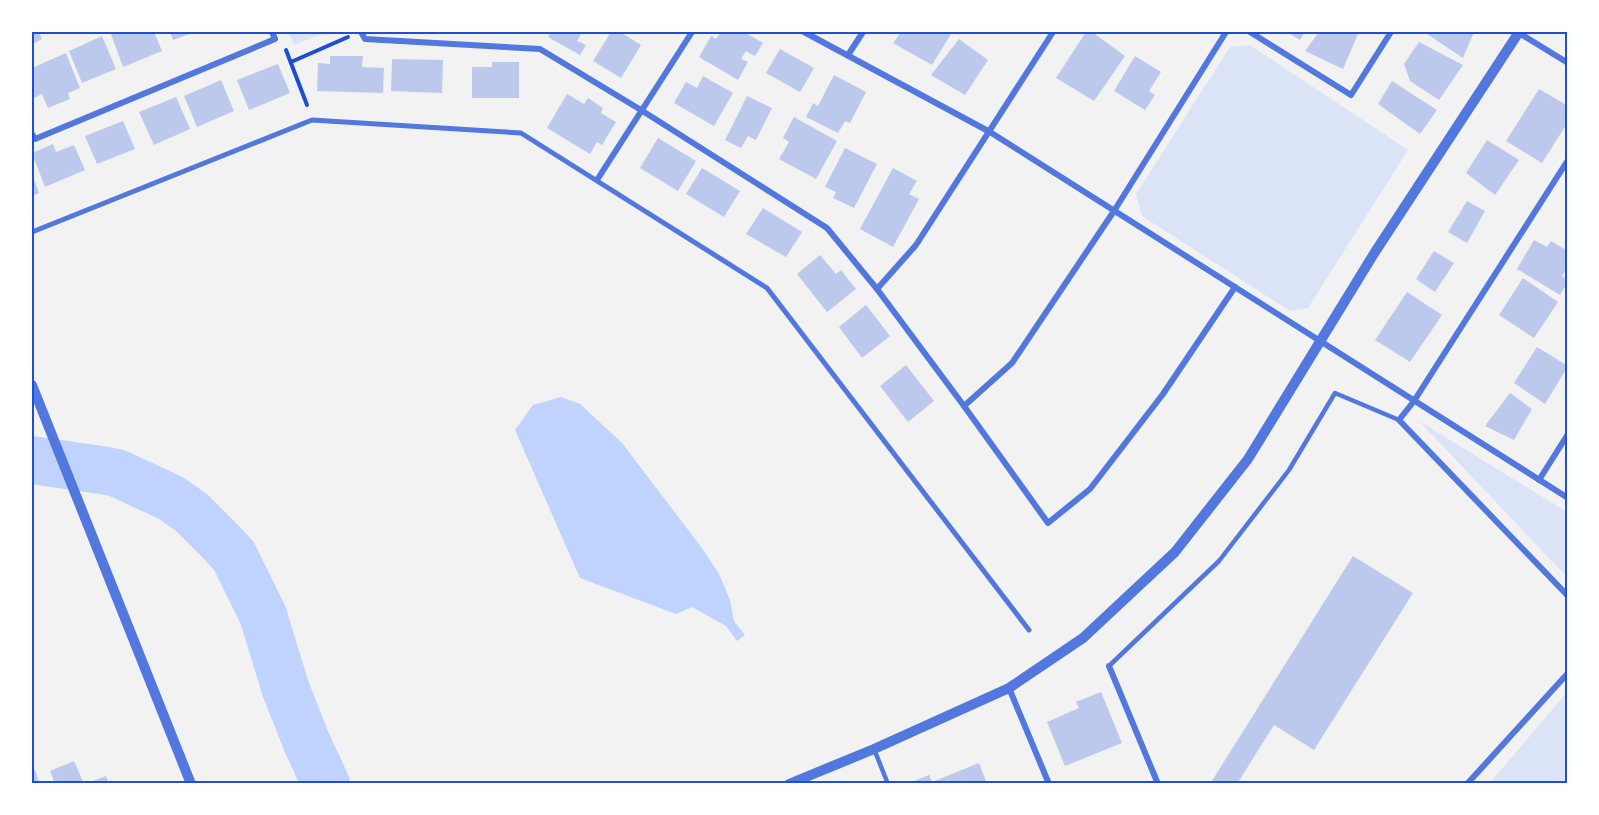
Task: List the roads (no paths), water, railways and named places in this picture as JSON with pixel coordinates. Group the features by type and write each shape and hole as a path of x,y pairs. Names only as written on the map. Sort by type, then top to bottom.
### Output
{"street":[{"path":"32,134 35,139 275,39 272,32"},
{"path":"361,32 365,39 540,49 827,228 964,406 1048,523 1090,489 1163,394 1235,287"},
{"path":"597,180 692,32"},
{"path":"804,32 990,132 1568,498"},
{"path":"848,55 862,32"},
{"path":"876,289 916,245 1053,32"},
{"path":"964,406 1012,363 1114,211 1226,32"},
{"path":"1250,32 1351,95 1390,32"},
{"path":"789,783 874,749 1009,688 1083,638 1175,552 1248,459 1319,341 1519,32 1568,63"},
{"path":"32,232 312,120 521,133 767,288 1029,630"},
{"path":"1568,160 1400,420 1568,596"},
{"path":"32,385 191,783"},
{"path":"1539,480 1568,434"},
{"path":"1110,666 1158,783"},
{"path":"1467,783 1568,673"},
{"path":"1009,688 1049,783"}],"lane":[{"path":"1110,666 1219,561 1289,470 1335,393 1400,420"},
{"path":"874,749 888,783"}],"water":[{"path":"561,397 580,404 622,443 702,548 719,574 730,600 734,621 745,635 737,641 726,626 692,607 676,614 580,578 515,430 533,405"}],"waterway":[{"path":"32,460 117,473 171,498 192,513 234,556 263,615 286,690 326,784"}]}
